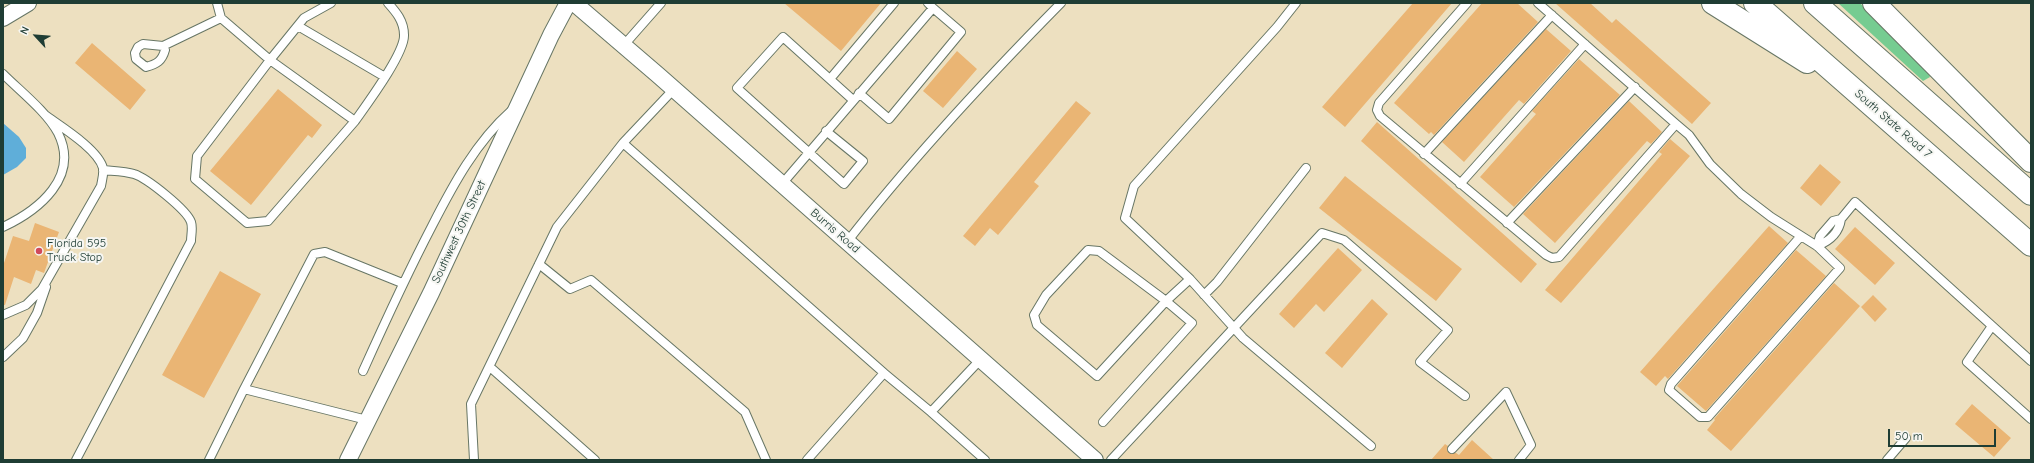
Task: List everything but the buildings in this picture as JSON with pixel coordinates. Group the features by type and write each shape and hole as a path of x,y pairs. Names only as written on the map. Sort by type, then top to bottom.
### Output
{"main road":[{"path":"1713,3 1864,98"},
{"name":"South State Road 7","path":"1755,3 2031,245"},
{"path":"1815,3 2031,194"},
{"path":"1874,3 2031,161"}],"street":[{"path":"3,18 28,3"},
{"name":"Southwest 30th Street","path":"348,460 431,293 551,35 568,3"},
{"name":"Burris Road","path":"574,3 624,45 1095,460"}],"lane":[{"path":"216,3 222,18 270,60 355,120"},
{"path":"330,3 304,18 197,156 195,178 247,222 268,221 355,120 385,77 393,64 405,35 399,14 388,3"},
{"path":"624,45 661,3"},
{"path":"830,79 894,3"},
{"path":"847,242 886,192 986,79 1062,3"},
{"path":"1296,3 1277,27 1134,186 1124,218 1190,279 1235,328 1242,338 1371,446"},
{"path":"1467,3 1379,103 1376,110 1380,116 1424,154 1546,255 1552,258 1559,257 1676,124"},
{"path":"1538,3 1689,136 1710,164 1741,194 1771,217 1802,236 1817,246 1840,268 1708,418 1700,417 1669,390 1671,384 1802,236"},
{"path":"782,184 808,152 931,6 961,32 889,119 859,92"},
{"path":"1424,154 1552,15"},
{"path":"163,46 222,18"},
{"path":"298,26 385,77"},
{"path":"826,131 864,161 844,184 736,88 782,37 853,100"},
{"path":"1460,184 1585,44"},
{"path":"3,74 45,115 83,143 97,158 103,170 101,186 95,199 48,281 35,297 26,305 3,315"},
{"path":"1507,223 1635,88"},
{"path":"474,460 471,404 557,227 623,143 674,89"},
{"path":"363,371 402,283 456,179 496,125 519,104"},
{"path":"3,227 24,217 40,204 58,181 64,168 63,145 57,132 45,115"},
{"path":"623,143 985,460"},
{"path":"1204,295 1217,282 1306,168"},
{"path":"76,460 191,241 191,221 184,211 144,179 135,174 103,170"},
{"path":"1817,246 1820,236 1833,221 1841,219 1855,202 2031,361"},
{"path":"1111,460 1322,233 1344,240 1448,330 1420,362 1465,396"},
{"path":"1103,422 1192,323 1166,301 1099,251 1088,250 1046,295 1034,315 1036,325 1097,376 1166,301 1190,279"},
{"path":"209,460 314,254 325,252 402,283"},
{"path":"539,264 570,289 591,280 716,386 745,412 766,460"},
{"path":"3,356 23,338 37,313 48,281"},
{"path":"1992,326 1967,362 2031,419"},
{"path":"931,412 980,360"},
{"path":"490,367 595,460"},
{"path":"807,460 884,373"},
{"path":"244,389 367,420"},
{"path":"1452,449 1506,392 1531,446 1520,460"},
{"path":"1888,460 1906,438"}],"green space":[{"path":"1838,3 1860,3 1928,73 1930,77 1923,81"}],"water":[{"path":"3,123 19,137 26,148 26,158 17,167 3,175"}],"place":[{"name":"Florida 595 Truck Stop","path":"39,251"}]}
